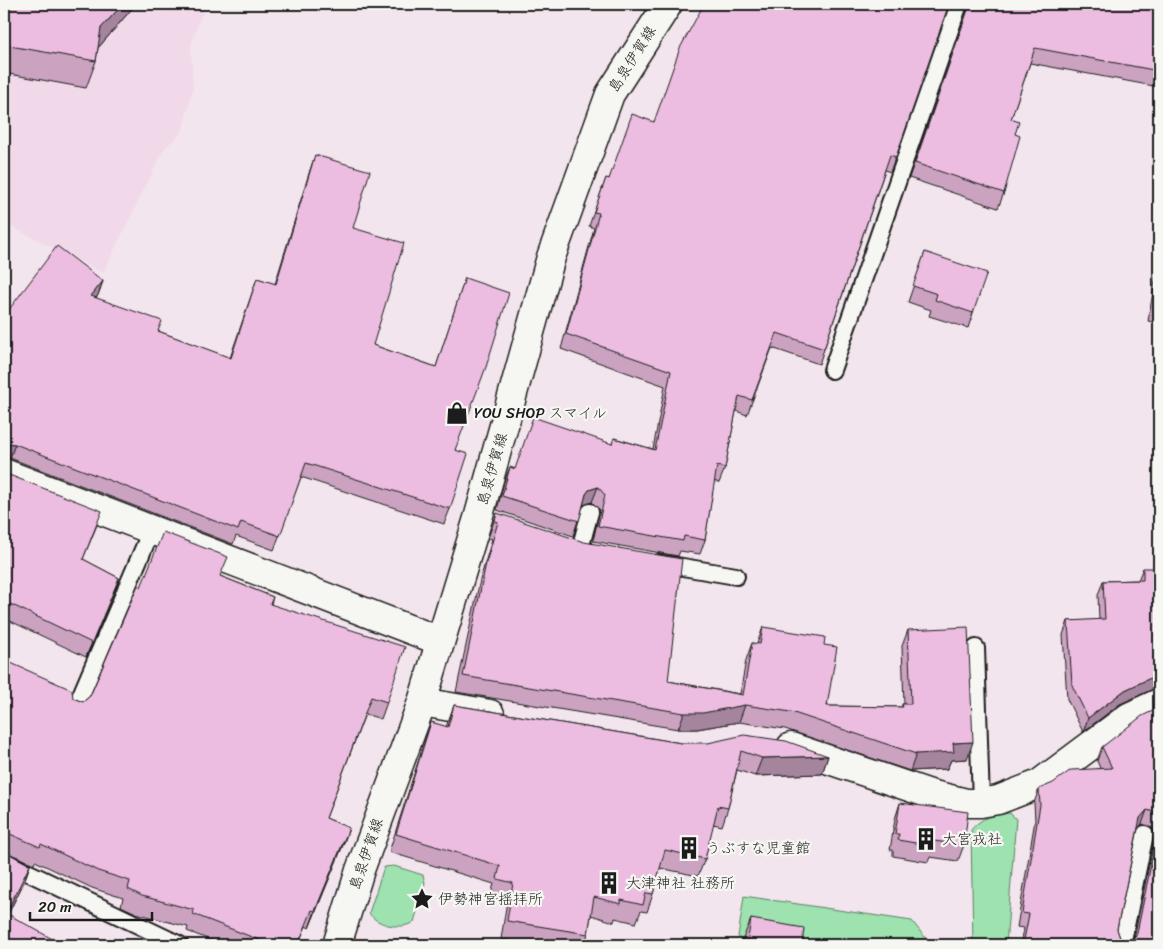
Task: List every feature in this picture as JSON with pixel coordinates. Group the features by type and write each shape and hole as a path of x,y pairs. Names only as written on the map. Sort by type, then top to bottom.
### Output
{"main road":[{"name":"島泉伊賀線","path":"337,945 360,870 422,702 440,641 487,518 551,257 610,94 668,4"},
{"path":"4,473 440,641"},
{"path":"422,702 514,719"},
{"path":"765,741 801,750 930,794 967,803 981,803 998,800 1039,784 1129,717 1159,703"}],"lane":[{"path":"832,370 959,4"},
{"path":"580,549 590,512"},
{"path":"75,710 151,531"},
{"path":"561,543 599,552"},
{"path":"648,561 736,576"},
{"path":"976,648 981,803"},
{"path":"1122,945 1145,834"},
{"path":"4,861 180,945"}],"shaded area":[{"path":"4,4 206,4 191,44 193,89 182,132 164,149 103,273 4,223"}],"green space":[{"path":"1010,813 1016,819 1006,945 973,945 971,830 984,819"},
{"path":"394,866 423,875 425,883 414,922 403,926 384,924 369,913 384,867"},
{"path":"744,896 912,921 931,945 768,945 743,941 738,937"}],"building":[{"path":"4,4 123,4 101,28 96,61 4,45"},
{"path":"704,4 949,4 896,157 890,155 824,349 777,333 752,400 739,396 725,468 717,466 705,540 684,536 683,541 598,526 605,495 598,487 589,490 586,494 579,521 502,496 510,467 515,469 533,417 612,444 614,438 655,450 671,371 566,334 599,213 594,212 606,178 609,179 632,114 654,122 680,48"},
{"path":"970,4 1129,4 1159,9 1159,71 1035,48 1011,119 1019,122 1015,134 1020,136 1004,193 915,163"},
{"path":"315,155 370,171 353,228 404,243 373,345 436,367 465,278 509,293 486,367 455,450 468,454 450,509 306,463 280,536 241,522 238,530 15,444 4,444 4,316 57,246 103,281 91,296 162,321 158,331 231,358 257,278 276,284"},
{"path":"925,252 987,273 973,313 935,300 937,294 913,286"},
{"path":"1159,274 1159,307 1154,306"},
{"path":"4,473 102,511 83,559 119,578 92,643 4,601"},
{"path":"497,513 584,542 682,559 668,681 743,695 752,643 760,644 763,627 825,637 824,645 837,647 827,706 903,707 902,704 911,704 908,630 968,627 973,742 953,743 954,752 916,754 791,712 745,705 703,713 684,713 463,676 486,563 498,522 495,521"},
{"path":"163,532 228,557 220,576 273,597 270,604 405,647 387,702 371,697 326,818 349,828 315,911 312,910 298,945 272,945 193,914 194,910 142,896 128,889 130,881 98,871 41,844 40,847 10,834 4,838 4,660 72,690 73,698 83,702 90,696 138,585 141,587"},
{"path":"1143,568 1159,568 1159,674 1125,690 1088,718 1072,685 1068,621 1105,619 1103,581 1143,580"},
{"path":"454,705 681,743 708,743 744,735 786,741 828,756 762,758 741,751 728,808 718,806 705,859 665,850 653,894 646,893 643,905 621,900 621,904 594,897 588,934 507,921 513,883 497,879 500,866 396,834 431,722 448,727"},
{"path":"1159,708 1159,820 1157,813 1147,810 1140,818 1117,929 1120,938 1126,941 1134,938 1137,933 1159,825 1159,945 1023,945 1029,914 1022,913 1040,805 1039,789 1053,783 1071,770 1112,768 1102,747 1142,716"},
{"path":"900,803 968,812 964,845 934,841 933,846 898,840 899,834 895,834"},
{"path":"4,851 30,865 6,913 63,945 4,945"},
{"path":"751,919 804,928 802,945 747,945"}],"place":[{"name":"YOU SHOP スマイル","path":"457,413"},
{"name":"大宮戎社","path":"926,839"},
{"name":"うぶすな児童館","path":"689,848"},
{"name":"大津神社 社務所","path":"609,883"},
{"name":"伊勢神宮揺拝所","path":"422,899"}]}
